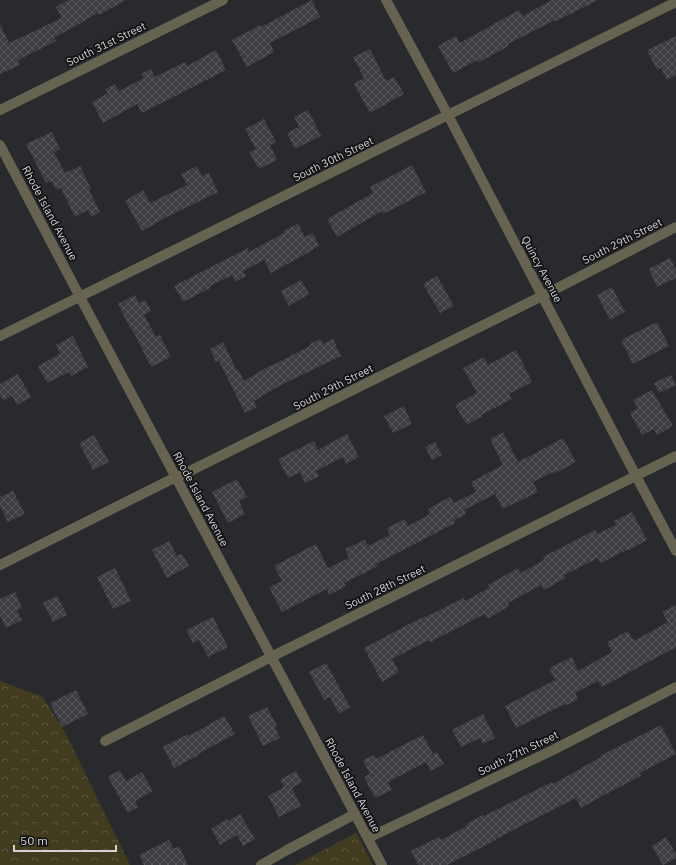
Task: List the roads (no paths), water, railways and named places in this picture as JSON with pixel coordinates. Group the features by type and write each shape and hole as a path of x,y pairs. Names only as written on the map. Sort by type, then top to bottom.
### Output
{"street":[{"name":"South 31st Street","path":"0,110 223,0"},
{"name":"Quincy Avenue","path":"386,0 448,115 676,550"},
{"name":"South 30th Street","path":"0,336 676,2"},
{"name":"Rhode Island Avenue","path":"0,144 382,865"},
{"name":"South 29th Street","path":"0,565 542,296 676,227"},
{"name":"South 28th Street","path":"105,740 676,456"},
{"name":"South 27th Street","path":"368,838 553,750 676,687"},
{"path":"261,865 355,814"}]}
